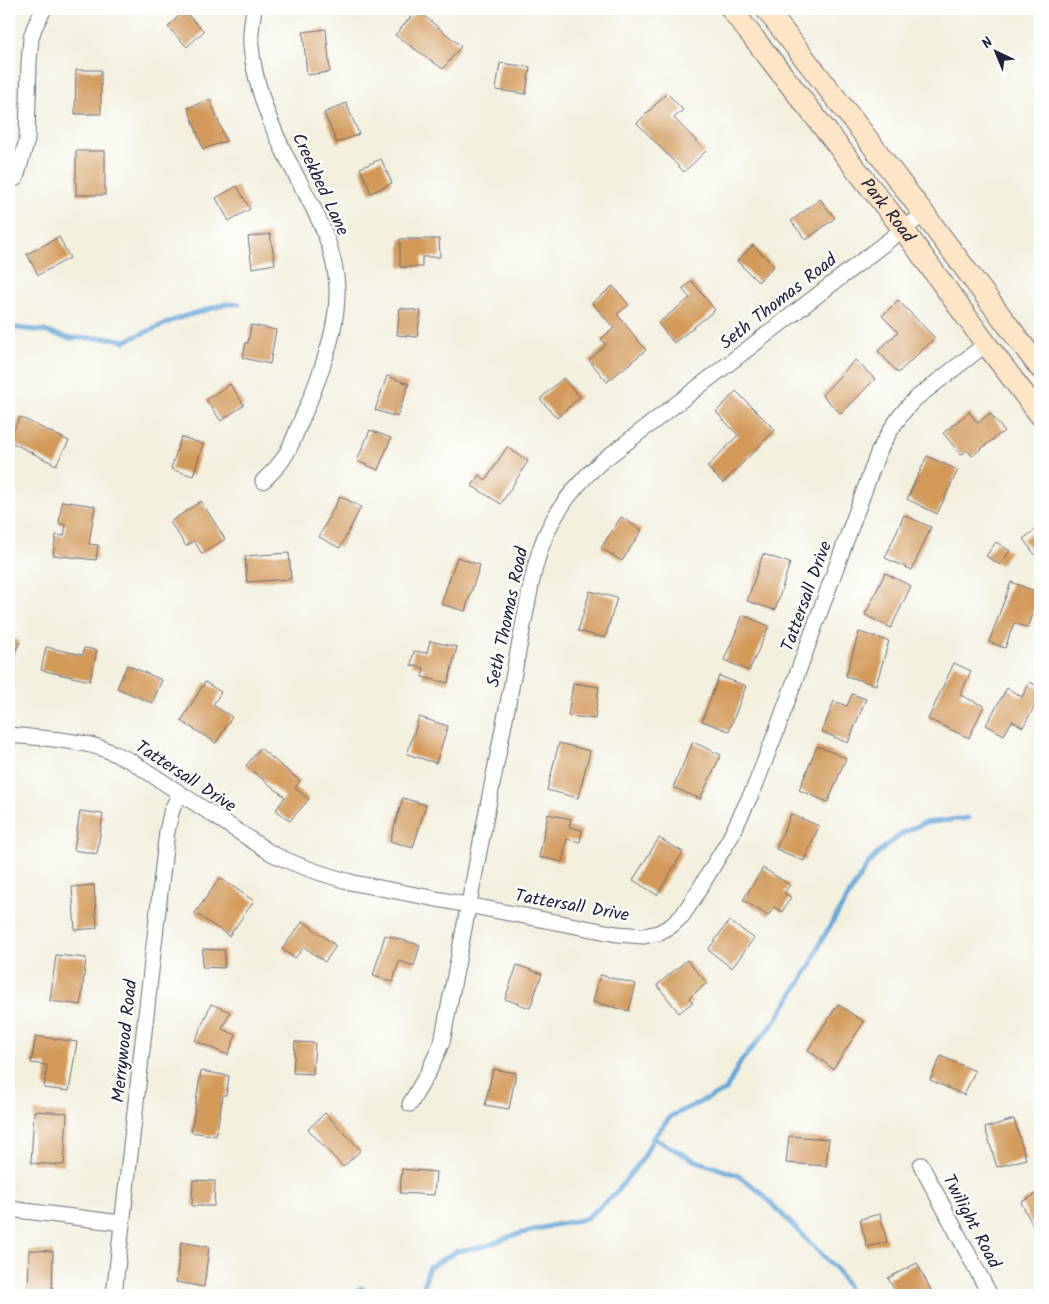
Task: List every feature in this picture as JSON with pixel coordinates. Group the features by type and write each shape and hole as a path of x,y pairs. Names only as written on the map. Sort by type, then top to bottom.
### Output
{"main road":[{"name":"Park Road","path":"731,9 902,229 1040,415"},
{"name":"Park Road","path":"766,9 1040,368"}],"street":[{"path":"16,178 27,140 29,62 32,38 34,28 44,9"},
{"name":"Creekbed Lane","path":"254,9 251,47 256,76 265,105 285,152 320,220 329,242 336,287 336,317 333,332 311,396 283,460 263,481"},
{"name":"Seth Thomas Road","path":"410,1104 442,1042 532,580 540,548 553,520 565,501 589,472 601,462 902,229 924,214"},
{"name":"Tattersall Drive","path":"9,735 67,741 115,753 131,761 271,852 326,876 468,906 617,934 644,936 658,933 671,926 682,916 694,898 730,838 755,786 878,453 891,428 915,399 986,344"},
{"name":"Merrywood Road","path":"114,1295 167,831 172,809 180,794"},
{"name":"Twilight Road","path":"921,1165 990,1295"},
{"path":"9,1209 122,1223"}],"building":[{"path":"417,10 461,46 443,69 395,35"},
{"path":"184,11 204,31 187,47 168,27"},
{"path":"326,29 330,72 307,75 303,32"},
{"path":"500,63 530,67 526,94 496,90"},
{"path":"76,70 101,70 101,114 75,114"},
{"path":"667,93 683,110 674,118 706,151 684,172 637,123"},
{"path":"210,99 226,141 203,149 188,108"},
{"path":"346,103 359,134 337,143 324,113"},
{"path":"76,151 105,151 105,195 76,195"},
{"path":"381,159 392,183 371,193 360,168"},
{"path":"237,186 250,209 229,221 216,198"},
{"path":"820,199 835,218 806,240 791,221"},
{"path":"270,234 275,264 252,268 248,237"},
{"path":"59,237 70,258 38,275 27,254"},
{"path":"400,239 439,239 440,257 422,257 422,267 400,267"},
{"path":"753,245 774,266 758,282 737,261"},
{"path":"692,281 715,310 674,343 658,323 690,298 682,289"},
{"path":"613,286 629,305 617,314 646,350 607,382 589,360 606,345 601,339 614,328 592,303"},
{"path":"898,300 935,338 898,373 878,351 898,332 882,316"},
{"path":"400,308 421,311 417,337 397,335"},
{"path":"251,325 276,330 270,364 243,358"},
{"path":"855,360 875,379 841,414 822,395"},
{"path":"387,376 409,384 397,417 375,410"},
{"path":"563,378 580,397 557,418 540,399"},
{"path":"230,384 244,405 221,421 206,400"},
{"path":"736,391 775,430 723,483 707,467 738,435 716,412"},
{"path":"969,412 978,423 990,413 1004,431 972,456 967,450 961,455 943,433"},
{"path":"20,417 69,441 56,465 9,441"},
{"path":"370,430 391,438 378,470 357,461"},
{"path":"181,437 203,444 193,476 171,469"},
{"path":"507,447 528,461 501,504 472,486 479,475 486,480"},
{"path":"927,456 958,470 937,514 907,499"},
{"path":"340,496 361,507 340,548 319,537"},
{"path":"62,501 95,506 89,544 98,545 96,560 53,555 56,535 64,536 66,525 59,524"},
{"path":"201,501 225,539 202,554 194,541 186,546 170,522"},
{"path":"904,515 931,527 912,570 885,558"},
{"path":"621,517 642,530 622,561 601,548"},
{"path":"1040,526 1040,561 1023,539"},
{"path":"996,542 1010,551 1000,565 986,556"},
{"path":"289,553 291,579 247,582 245,556"},
{"path":"763,554 790,563 775,610 747,601"},
{"path":"457,557 480,565 465,611 441,604"},
{"path":"885,573 911,586 891,628 865,615"},
{"path":"1011,582 1040,593 1040,595 1028,628 1014,623 1005,648 989,642"},
{"path":"590,591 617,598 605,638 578,631"},
{"path":"743,615 769,626 749,671 724,660"},
{"path":"859,632 889,641 876,685 846,676"},
{"path":"9,636 20,642 9,664"},
{"path":"430,641 457,647 448,683 422,677 424,668 411,665 414,651 427,653"},
{"path":"46,647 83,655 84,648 97,650 90,681 41,670"},
{"path":"954,663 971,671 960,695 984,706 969,738 928,719"},
{"path":"127,665 162,680 152,703 117,688"},
{"path":"719,676 746,686 729,731 702,721"},
{"path":"205,682 221,692 213,705 232,717 216,743 181,721"},
{"path":"1030,682 1040,688 1040,697 1023,727 1012,721 1004,735 986,725 1007,688 1022,697"},
{"path":"573,683 599,687 595,719 568,716"},
{"path":"852,694 866,699 848,743 822,732 834,701 847,706"},
{"path":"419,717 448,726 436,763 407,754"},
{"path":"693,742 721,755 700,799 673,787"},
{"path":"559,743 590,751 578,798 547,790"},
{"path":"817,746 846,758 828,802 799,790"},
{"path":"260,748 300,781 295,788 309,799 290,821 276,810 285,797 246,766"},
{"path":"403,798 426,805 413,848 390,841"},
{"path":"80,811 103,814 97,854 74,850"},
{"path":"548,814 571,819 569,827 582,830 580,842 567,839 562,862 539,857"},
{"path":"791,814 819,826 804,861 776,849"},
{"path":"659,838 683,852 657,895 633,880"},
{"path":"763,868 790,885 784,893 791,897 782,912 774,907 768,916 743,900"},
{"path":"220,878 254,901 229,936 195,913"},
{"path":"94,885 97,928 75,930 72,887"},
{"path":"303,921 336,946 325,962 304,947 295,958 282,949"},
{"path":"729,921 754,938 732,968 708,950"},
{"path":"385,935 420,945 414,966 399,961 393,982 373,976"},
{"path":"203,949 225,950 224,968 202,967"},
{"path":"56,955 86,958 81,1005 50,1001"},
{"path":"687,960 707,983 689,998 693,1002 679,1013 657,985"},
{"path":"517,965 542,974 530,1008 505,999"},
{"path":"600,975 636,984 629,1011 593,1002"},
{"path":"211,1004 230,1012 222,1029 236,1035 228,1055 195,1041"},
{"path":"838,1004 864,1022 833,1069 808,1050"},
{"path":"36,1036 77,1042 69,1091 44,1088 47,1065 31,1063"},
{"path":"295,1042 315,1043 313,1074 293,1073"},
{"path":"941,1056 975,1071 964,1095 930,1080"},
{"path":"493,1069 516,1073 509,1109 485,1105"},
{"path":"201,1071 229,1076 226,1095 223,1095 216,1136 191,1132"},
{"path":"34,1111 67,1113 64,1165 31,1163"},
{"path":"325,1113 361,1150 343,1167 308,1129"},
{"path":"1014,1119 1026,1159 997,1167 985,1128"},
{"path":"789,1136 829,1139 826,1166 786,1163"},
{"path":"402,1169 436,1172 434,1195 400,1193"},
{"path":"193,1180 215,1181 214,1206 192,1206"},
{"path":"1040,1192 1040,1235 1038,1236 1021,1202"},
{"path":"880,1214 887,1242 867,1247 860,1219"},
{"path":"181,1242 209,1247 204,1287 176,1282"},
{"path":"29,1250 53,1251 52,1295 28,1295"},
{"path":"917,1263 932,1292 925,1295 897,1295 888,1278"}],"waterway":[{"path":"9,327 44,331 68,338 112,338 125,341 179,318 226,304 239,304"},
{"path":"352,1295 361,1288 371,1295 424,1288 428,1268 457,1251 486,1246 511,1236 585,1219 614,1195 644,1157 653,1138 671,1116 726,1090 741,1061 774,1023 811,965 821,941 868,864 879,852 903,833 924,823 968,818"},
{"path":"653,1138 694,1160 737,1175 759,1191 836,1269 853,1295"}]}
